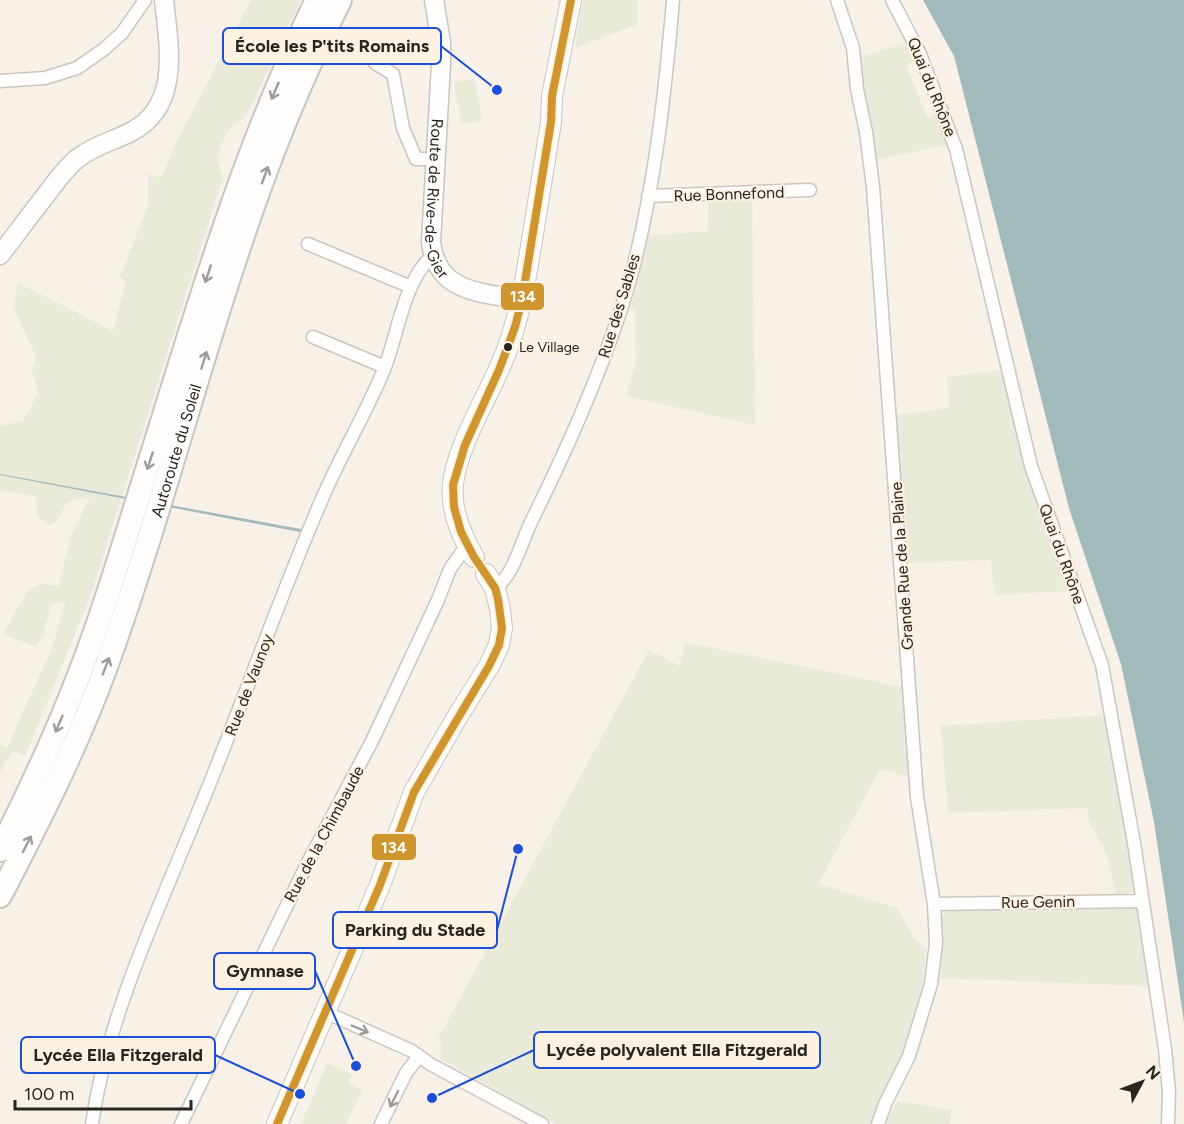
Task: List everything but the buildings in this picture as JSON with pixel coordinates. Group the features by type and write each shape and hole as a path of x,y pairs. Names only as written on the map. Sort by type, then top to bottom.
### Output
{"highway":[{"name":"Autoroute du Soleil","path":"0,850 46,752 84,662 111,585 224,225 272,97 317,0"},
{"name":"Autoroute du Soleil","path":"0,896 53,790 106,667 248,222 293,102 340,0"}],"main road":[{"path":"0,255 66,169 87,152 133,131 149,120 165,97 170,65 164,0"},
{"name":"Route de Rive-de-Gier","path":"434,0 441,42 440,99 430,242 432,256 440,271 453,284 522,300"},
{"path":"470,551 454,507 455,473 509,344 522,300 551,122 552,96 571,0"},
{"path":"277,1124 383,877 414,792 489,666 499,645 502,628 500,609 490,581"}],"street":[{"path":"0,81 45,78 77,68 104,50 122,33 145,0"},
{"name":"Rue des Sables","path":"490,581 506,579 510,573 524,536 585,409 607,351 628,284 648,196 666,82 674,0"},
{"name":"Grande Rue de la Plaine","path":"837,0 853,48 856,89 864,123 873,187 918,797 933,903 936,954 931,984 909,1056 885,1104 878,1124"},
{"name":"Quai du Rhône","path":"892,0 920,54 956,149 1030,466 1102,665 1165,1049 1169,1092 1168,1124"},
{"path":"373,46 375,63 393,74 403,128 416,159 435,159"},
{"name":"Rue Bonnefond","path":"648,196 810,190"},
{"path":"308,244 411,287"},
{"name":"Rue de Vaunoy","path":"92,1124 97,1088 132,971 201,806 322,499 385,367 411,287 425,262 432,256"},
{"path":"313,337 385,367"},
{"name":"Rue de la Chimbaude","path":"181,1124 307,864 372,741 450,569 470,551"},
{"name":"Rue Genin","path":"933,903 1142,901"},
{"path":"325,1012 419,1056 542,1124"},
{"path":"381,1124 406,1073 419,1056"}],"green space":[{"path":"251,0 301,0 246,117 232,125 221,145 218,161 223,177 89,600 25,756 13,751 0,772 0,744 7,748 53,646 65,601 50,606 44,636 36,647 3,634 28,590 42,584 59,586 71,536 90,497 67,502 56,522 48,525 37,515 36,496 0,491 0,426 23,421 39,392 32,372 36,356 14,308 18,283 113,331 126,281 120,277 148,206 148,174 161,178 175,145"},
{"path":"583,0 638,0 638,24 575,48"},
{"path":"906,43 914,61 906,65 927,117 935,115 948,145 875,160 863,91 863,56"},
{"path":"475,79 482,121 461,124 454,82"},
{"path":"752,198 755,425 626,396 636,362 635,310 630,309 647,236 708,231 708,200"},
{"path":"1001,370 1023,459 1068,591 995,595 991,560 906,563 894,415 950,408 947,377"},
{"path":"684,642 902,687 909,777 880,769 818,884 897,908 915,939 926,948 923,982 905,1054 874,1124 556,1124 440,1058 442,1052 438,1050 443,1042 438,1039 649,650 680,666"},
{"path":"1105,715 1135,892 1116,894 1107,856 1089,821 1087,808 948,813 941,726"},
{"path":"1138,907 1149,986 940,978 943,945 941,918 946,910"},
{"path":"327,1063 352,1075 348,1084 362,1090 346,1124 301,1124"},
{"path":"897,1101 951,1110 950,1124 886,1124"}],"water":[{"path":"923,0 1184,0 1184,1022 1154,822 1121,664 1069,508 954,56"},
{"path":"0,474 301,529 300,532"}],"transit line":[{"name":"134","path":"277,1124 380,885 414,792 489,666 499,645 502,628 495,588 474,557 461,532 454,507 453,485 465,445 499,370 522,300 551,122 552,96 571,0"}],"place":[{"name":"École les P'tits Romains","path":"497,90"},
{"name":"Le Village","path":"508,347"},
{"name":"Parking du Stade","path":"518,849"},
{"name":"Gymnase","path":"356,1066"},
{"name":"Lycée Ella Fitzgerald","path":"300,1094"},
{"name":"Lycée polyvalent Ella Fitzgerald","path":"432,1098"}]}
